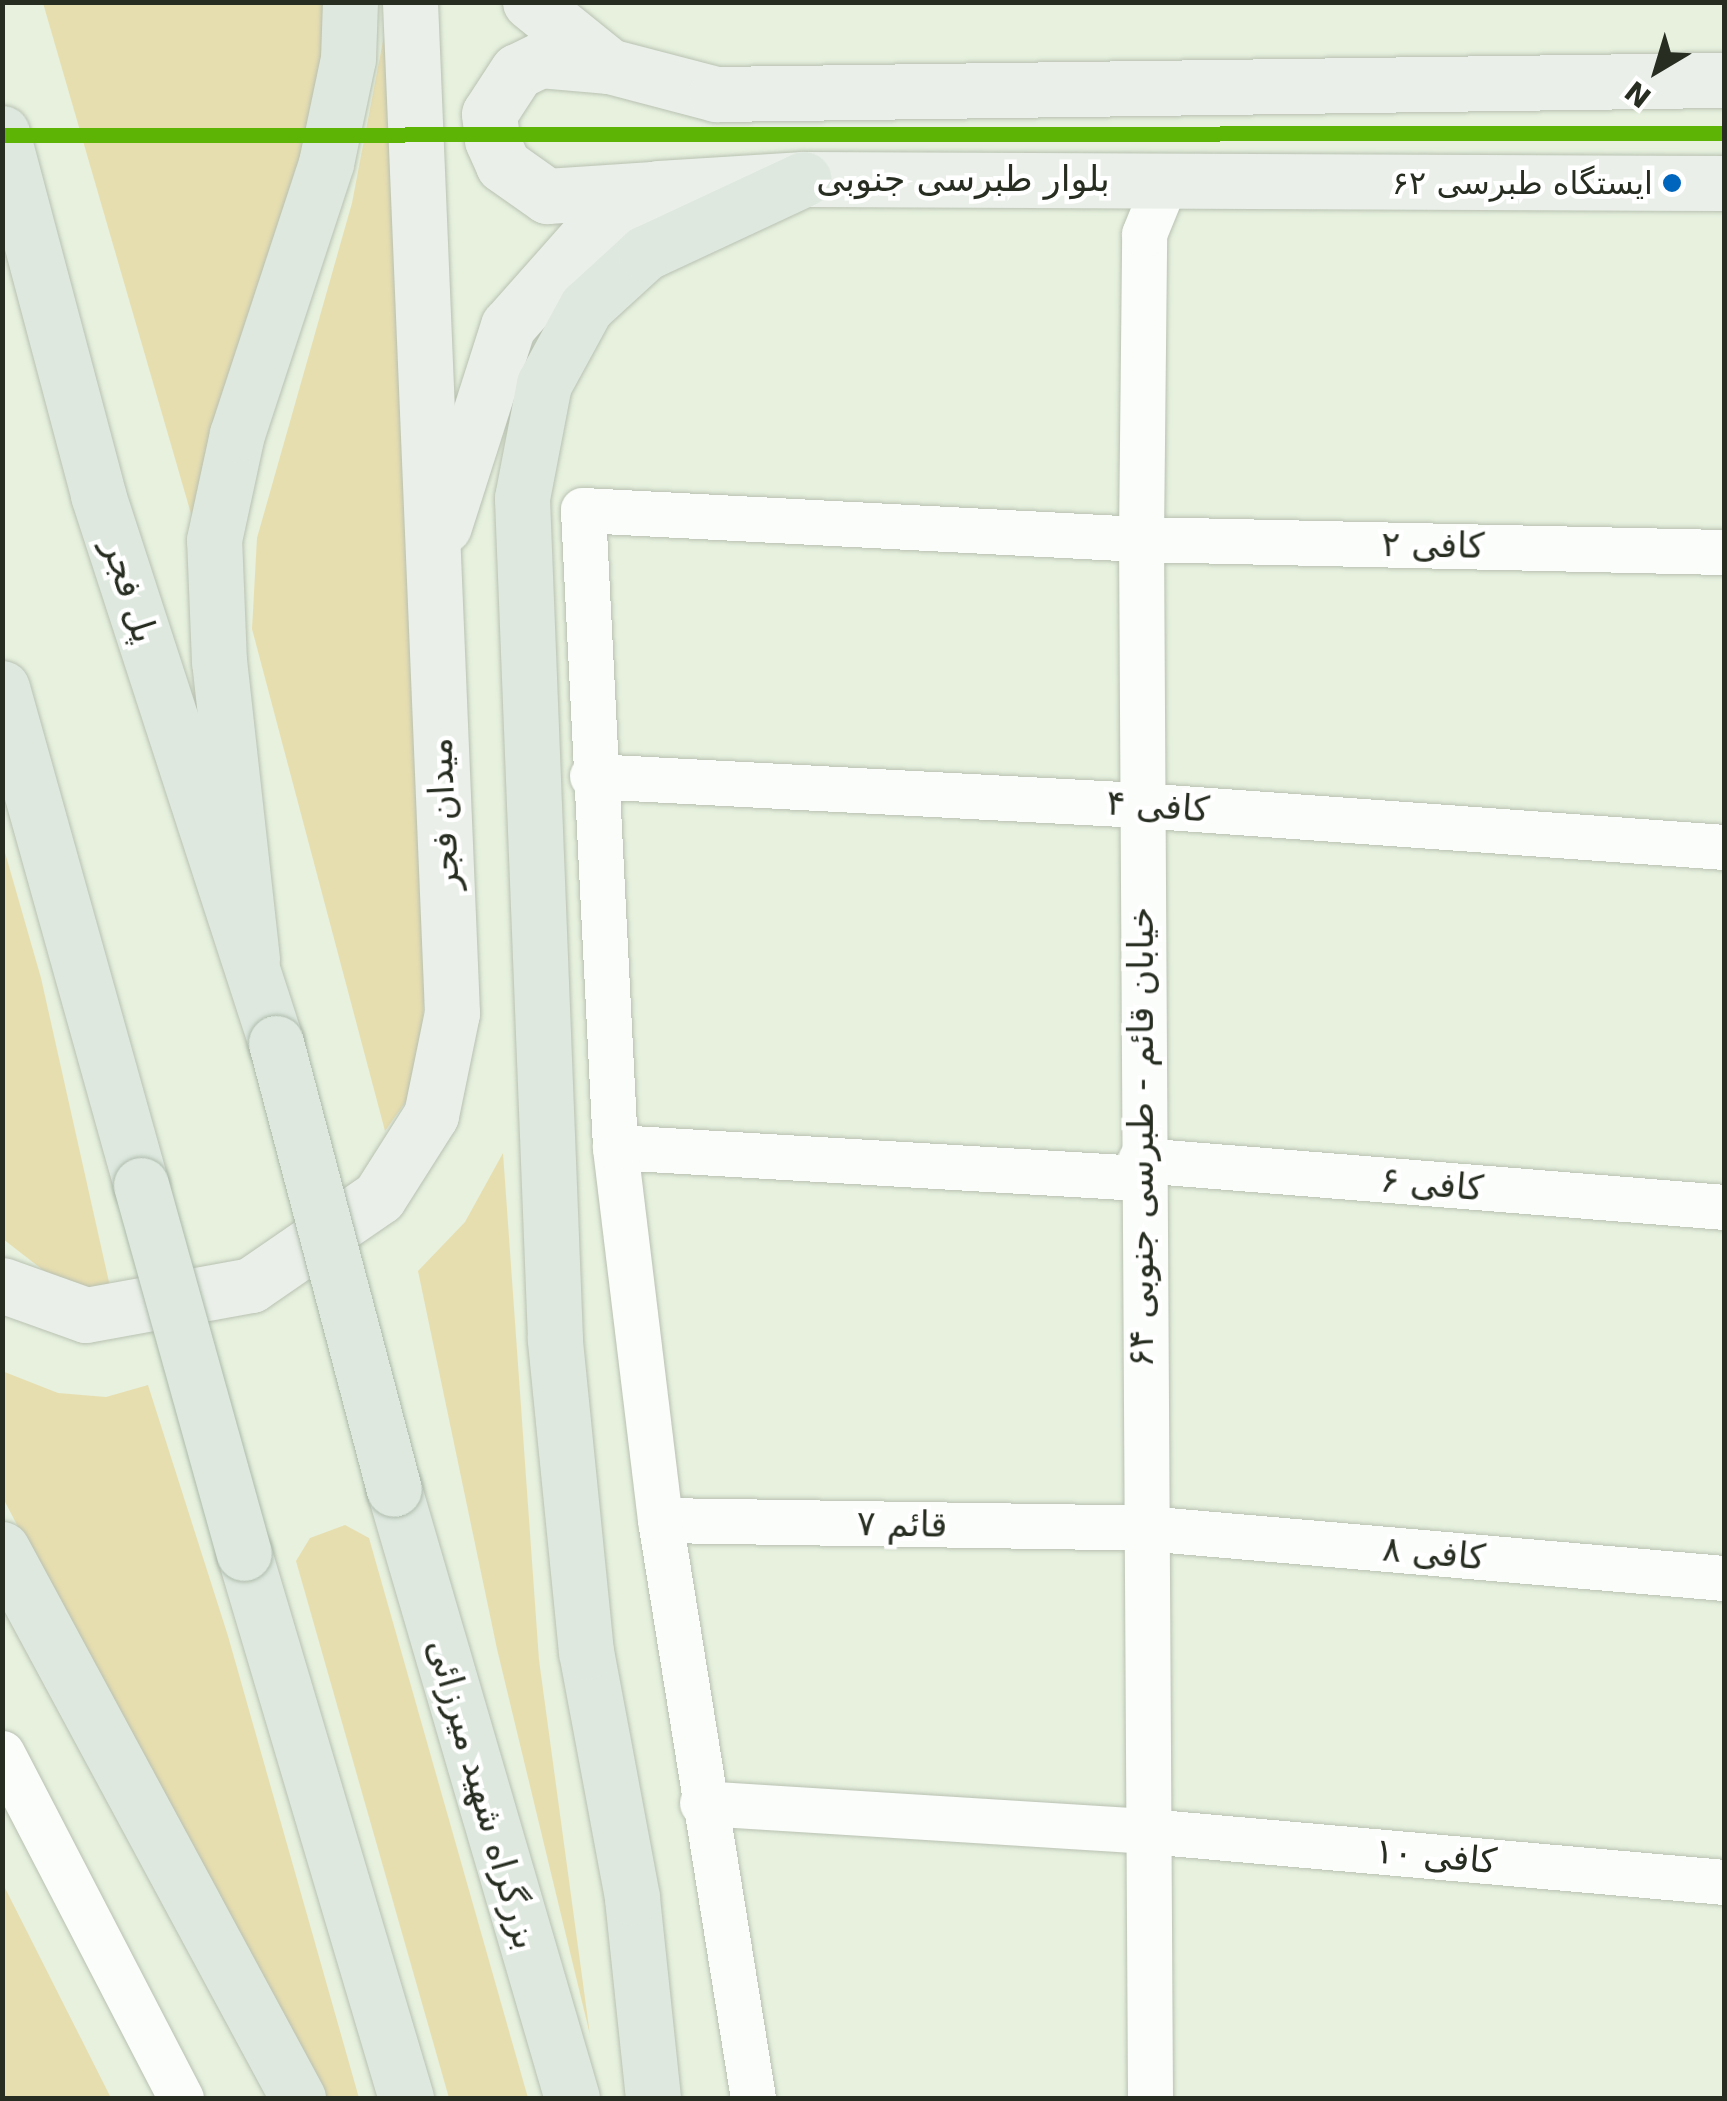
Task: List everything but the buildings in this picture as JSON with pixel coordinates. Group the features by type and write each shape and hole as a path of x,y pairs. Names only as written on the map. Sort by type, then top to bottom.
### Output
{"highway":[{"path":"252,959 220,662 214,540 236,434 326,163 348,59 350,2"},
{"name":"پل فجر","path":"2,134 98,494 252,959 276,1043"},
{"path":"653,2098 632,1897 586,1652 555,1339 522,498 544,384 586,307 645,253 804,179"},
{"path":"2,688 244,1553 406,2098"},
{"name":"بزرگراه شهید میرزائی","path":"276,1043 394,1489 572,2098"},
{"path":"2,1549 298,2098"}],"main road":[{"name":"میدان فجر","path":"2,1285 86,1315 251,1285 379,1197 431,1115 452,1012 410,2"},
{"path":"530,2 609,66"},
{"path":"659,188 547,196 512,175 492,140 489,114 517,71 540,60 609,66 716,94 1724,80"},
{"name":"بلوار طبرسی جنوبی","path":"432,562 508,326 608,212 659,188 804,179 1724,183"}],"street":[{"name":"خیابان قائم - طبرسی جنوبی ۶۴","path":"1150,2098 1140,1169 1141,539 1144,234 1166,180"},
{"name":"کافی ۲","path":"592,776 583,510 1141,539 1724,552"},
{"name":"کافی ۴","path":"592,776 1140,804 1724,847"},
{"path":"592,776 615,1147 660,1520 702,1803 753,2098"},
{"name":"کافی ۶","path":"615,1147 1140,1169 1724,1207"},
{"name":"قائم ۷","path":"660,1520 1144,1528"},
{"name":"کافی ۸","path":"1144,1528 1724,1578"},
{"path":"2,1753 181,2098"},
{"name":"کافی ۱۰","path":"702,1803 1147,1831 1724,1882"}],"shaded area":[{"path":"43,3 330,3 301,182 194,524"},
{"path":"387,20 427,961 420,1057 409,1097 385,1131 252,629 257,538 352,203"},
{"path":"2,842 41,978 113,1300 52,1277 3,1239"},
{"path":"503,1153 539,1660 590,2035 497,1649 418,1271 465,1222"},
{"path":"2,1371 58,1393 106,1397 148,1385 228,1636 359,2098 316,2098 3,1498"},
{"path":"345,1525 369,1538 528,2098 449,2098 296,1561 310,1538"},
{"path":"3,1884 111,2098 3,2098"}],"transit line":[{"path":"2,135 1724,133"}],"place":[{"name":"ایستگاه طبرسی ۶۲","path":"1672,183"}]}
